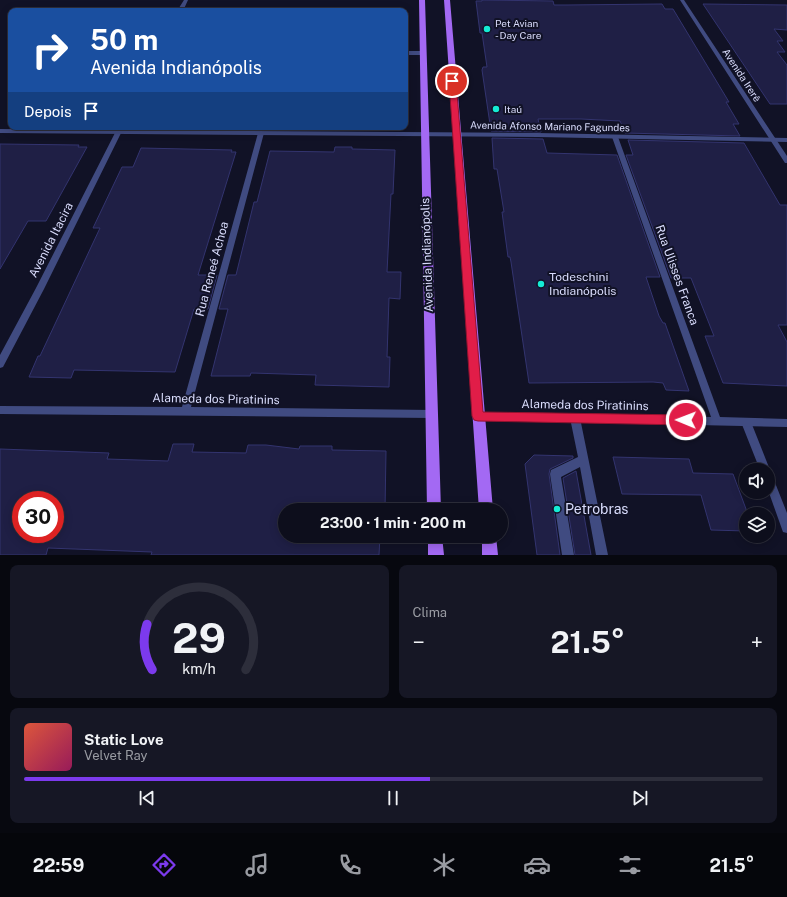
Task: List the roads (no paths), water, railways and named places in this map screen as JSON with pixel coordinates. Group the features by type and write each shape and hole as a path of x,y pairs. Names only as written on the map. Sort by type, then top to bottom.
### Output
{"main road":[{"name":"Avenida Indianópolis","path":"422,0 422,54 434,503"},
{"path":"447,0 485,503"},
{"path":"435,543 436,555"},
{"path":"489,543 490,555"}],"street":[{"name":"Avenida Irerê","path":"682,0 787,161"},
{"path":"408,53 422,54"},
{"name":"Avenida Afonso Mariano Fagundes","path":"0,131 120,130 787,140"},
{"name":"Avenida Itacira","path":"0,364 40,289 120,130"},
{"name":"Rua Reneé Achoa","path":"185,412 261,133"},
{"name":"Rua Ulisses Franca","path":"615,137 717,421"},
{"name":"Alameda dos Piratinins","path":"0,410 432,414"},
{"name":"Alameda dos Piratinins","path":"478,416 787,423"},
{"path":"575,418 602,555"},
{"path":"746,422 762,463"},
{"path":"568,555 555,474 584,459"},
{"path":"775,495 787,528"}],"place":[{"name":"Pet Avian - Day Care","path":"487,29"},
{"name":"Itaú","path":"496,109"},
{"name":"Todeschini Indianópolis","path":"541,284"},
{"name":"Petrobras","path":"557,509"}]}
